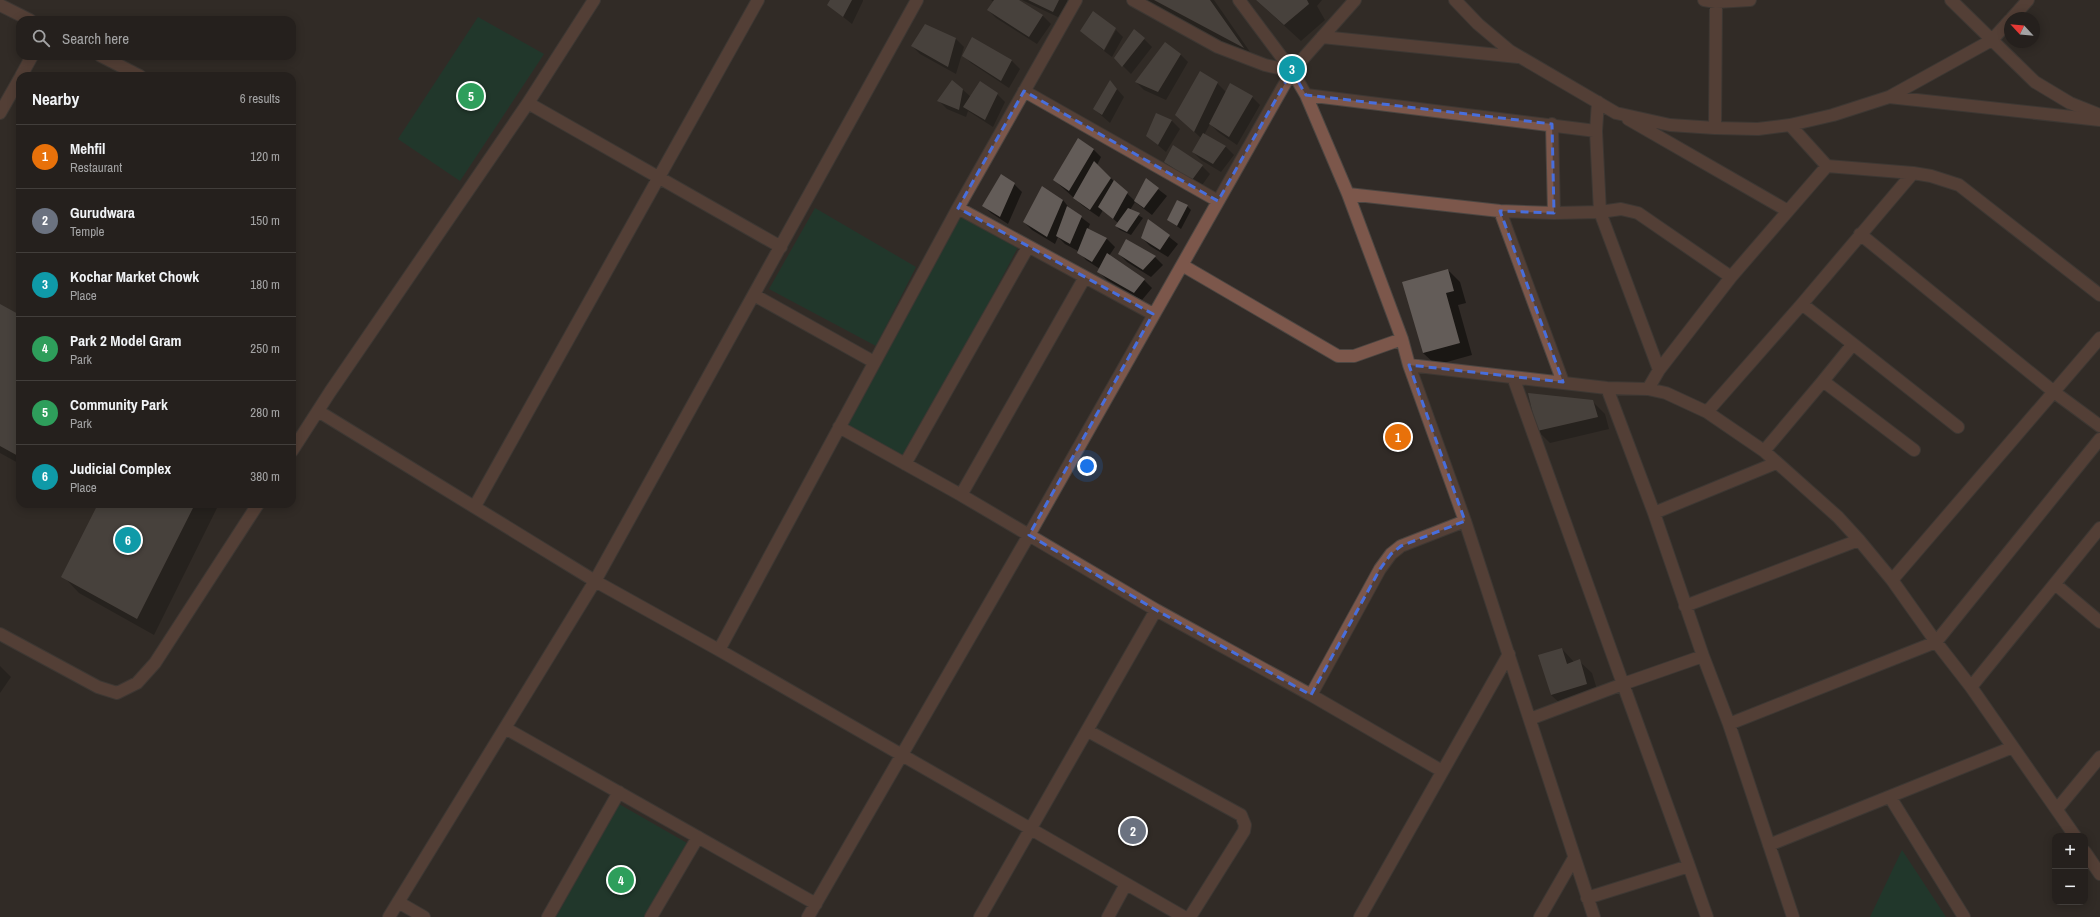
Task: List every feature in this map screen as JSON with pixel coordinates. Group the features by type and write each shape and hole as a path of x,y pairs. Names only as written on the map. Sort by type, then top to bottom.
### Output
{"street":[{"path":"296,445 528,103 594,0"},
{"path":"475,506 758,0"},
{"path":"389,917 595,581 917,0"},
{"path":"719,650 958,208 1076,0"},
{"path":"1133,0 1218,47 1258,63 1292,71"},
{"path":"1239,0 1292,71 1306,95 1348,194 1402,339 1409,365 1465,521 1594,917"},
{"path":"808,917 1029,535 1292,71 1355,0"},
{"path":"1455,0 1478,24 1510,51 1788,211"},
{"path":"1715,128 1710,1 1750,0"},
{"path":"1951,0 2035,82 2070,103 2100,115"},
{"path":"2017,12 2028,0"},
{"path":"0,5 22,16"},
{"path":"1616,113 1670,125 1758,129 1790,125 1833,115 1889,97 1992,40 2004,27"},
{"path":"1322,37 1522,57"},
{"path":"23,72 30,60"},
{"path":"109,60 132,72"},
{"path":"0,113 16,84"},
{"path":"1024,91 1218,201"},
{"path":"1306,95 1552,124 1596,131"},
{"path":"1889,97 2100,120"},
{"path":"1598,102 1596,131 1600,212 1658,370"},
{"path":"528,103 781,247"},
{"path":"1552,124 1554,213"},
{"path":"1790,125 1827,166 1913,173 1931,176 1959,185 2100,295"},
{"path":"1648,390 1658,370 1731,278 1827,166"},
{"path":"1707,412 1802,304 1913,173"},
{"path":"1348,194 1500,211 1554,213 1621,210 1638,213 1731,278"},
{"path":"958,208 1153,314"},
{"path":"1500,211 1564,382"},
{"path":"1860,234 2054,392 2100,426"},
{"path":"905,464 1028,247"},
{"path":"1182,265 1338,356 1354,356 1402,339"},
{"path":"961,495 1085,277"},
{"path":"754,295 874,362"},
{"path":"1802,304 1958,427"},
{"path":"1892,580 2100,338"},
{"path":"1764,452 1853,344"},
{"path":"1409,365 1607,388 1648,390 1666,393 1707,412 1764,452 1838,517 1892,580 1936,642 1972,687 2073,833"},
{"path":"1512,377 1690,866 1707,917"},
{"path":"1823,381 1914,450"},
{"path":"1607,388 1654,513 1685,606 1729,724 1792,917"},
{"path":"318,411 595,581 719,650 900,756 1184,917"},
{"path":"839,427 961,495 1156,610 1311,695 1442,771"},
{"path":"1729,724 1936,642 2100,439"},
{"path":"1654,513 1776,463"},
{"path":"0,634 98,687 118,693 137,683 155,663 255,508"},
{"path":"1311,695 1380,569 1391,554 1401,546 1465,521"},
{"path":"1972,687 2055,584 2096,542 2100,528"},
{"path":"1685,606 1859,540"},
{"path":"2055,584 2100,622"},
{"path":"980,917 1156,610"},
{"path":"1360,917 1509,654"},
{"path":"1530,720 1623,684 1703,656"},
{"path":"505,728 816,904"},
{"path":"1088,731 1241,815 1245,825 1244,831 1190,917"},
{"path":"1769,845 2014,747"},
{"path":"2057,809 2100,757"},
{"path":"548,917 619,792"},
{"path":"1890,797 1964,917"},
{"path":"651,917 698,837"},
{"path":"2088,855 2099,868"},
{"path":"1540,917 1574,858"},
{"path":"1587,898 1690,866"},
{"path":"1108,917 1126,884"},
{"path":"398,902 424,917"}],"highlighted area":[{"path":"1292,71 1306,95 1552,124 1554,213 1500,211 1563,382 1409,365 1465,521 1401,546 1391,554 1380,569 1311,695 1156,610 1029,535 1153,314 958,208 1024,91 1218,201"}],"green space":[{"path":"478,17 544,54 460,181 398,139"},
{"path":"815,208 916,267 876,346 769,289"},
{"path":"960,215 1018,247 907,459 844,424"},
{"path":"619,804 687,843 646,917 556,917"},
{"path":"1902,850 1946,917 1870,917"}],"building":[{"path":"830,0 852,0 843,17 827,5"},
{"path":"994,0 1019,0 1043,15 1029,37 987,10"},
{"path":"1028,0 1059,0 1053,12"},
{"path":"1154,0 1210,0 1244,48"},
{"path":"1256,0 1307,0 1309,4 1284,25"},
{"path":"1093,11 1116,28 1104,50 1080,31"},
{"path":"925,24 956,38 948,67 911,46"},
{"path":"1134,29 1145,38 1122,67 1114,58"},
{"path":"972,37 1012,60 1001,81 962,56"},
{"path":"1165,42 1181,54 1158,92 1135,82"},
{"path":"1200,71 1218,82 1194,132 1175,115"},
{"path":"952,80 963,89 959,110 937,101"},
{"path":"1110,80 1117,89 1102,115 1093,109"},
{"path":"980,81 998,93 985,120 963,107"},
{"path":"1230,83 1253,96 1229,137 1209,124"},
{"path":"1156,113 1172,120 1158,145 1146,136"},
{"path":"1203,133 1226,146 1213,164 1192,152"},
{"path":"1078,138 1094,149 1069,191 1053,180"},
{"path":"1173,145 1203,165 1192,180 1164,162"},
{"path":"1094,161 1111,178 1090,210 1073,198"},
{"path":"1001,174 1015,183 1000,217 982,206"},
{"path":"1146,178 1159,188 1144,208 1134,201"},
{"path":"1114,180 1128,192 1113,219 1098,207"},
{"path":"1042,186 1063,200 1047,237 1023,222"},
{"path":"1177,200 1188,205 1177,226 1167,220"},
{"path":"1067,206 1082,216 1070,244 1056,236"},
{"path":"1128,208 1140,213 1127,232 1115,226"},
{"path":"1148,219 1170,235 1160,250 1141,238"},
{"path":"1087,228 1107,238 1092,262 1077,253"},
{"path":"1126,239 1156,256 1143,270 1118,254"},
{"path":"1107,253 1145,279 1134,293 1097,272"},
{"path":"1448,269 1454,291 1446,293 1460,343 1423,353 1402,282"},
{"path":"0,304 16,313 16,455 0,446"},
{"path":"1528,393 1593,400 1598,417 1537,431"},
{"path":"96,508 193,508 137,619 61,577"},
{"path":"1562,648 1567,664 1580,659 1587,684 1551,695 1538,655"}],"place":[{"name":"Kochar Market Chowk","path":"1292,69"},
{"name":"Community Park","path":"471,96"},
{"name":"Mehfil","path":"1398,437"},
{"name":"Judicial Complex","path":"128,540"},
{"name":"Gurudwara","path":"1133,831"},
{"name":"Park 2 Model Gram","path":"621,880"}]}
